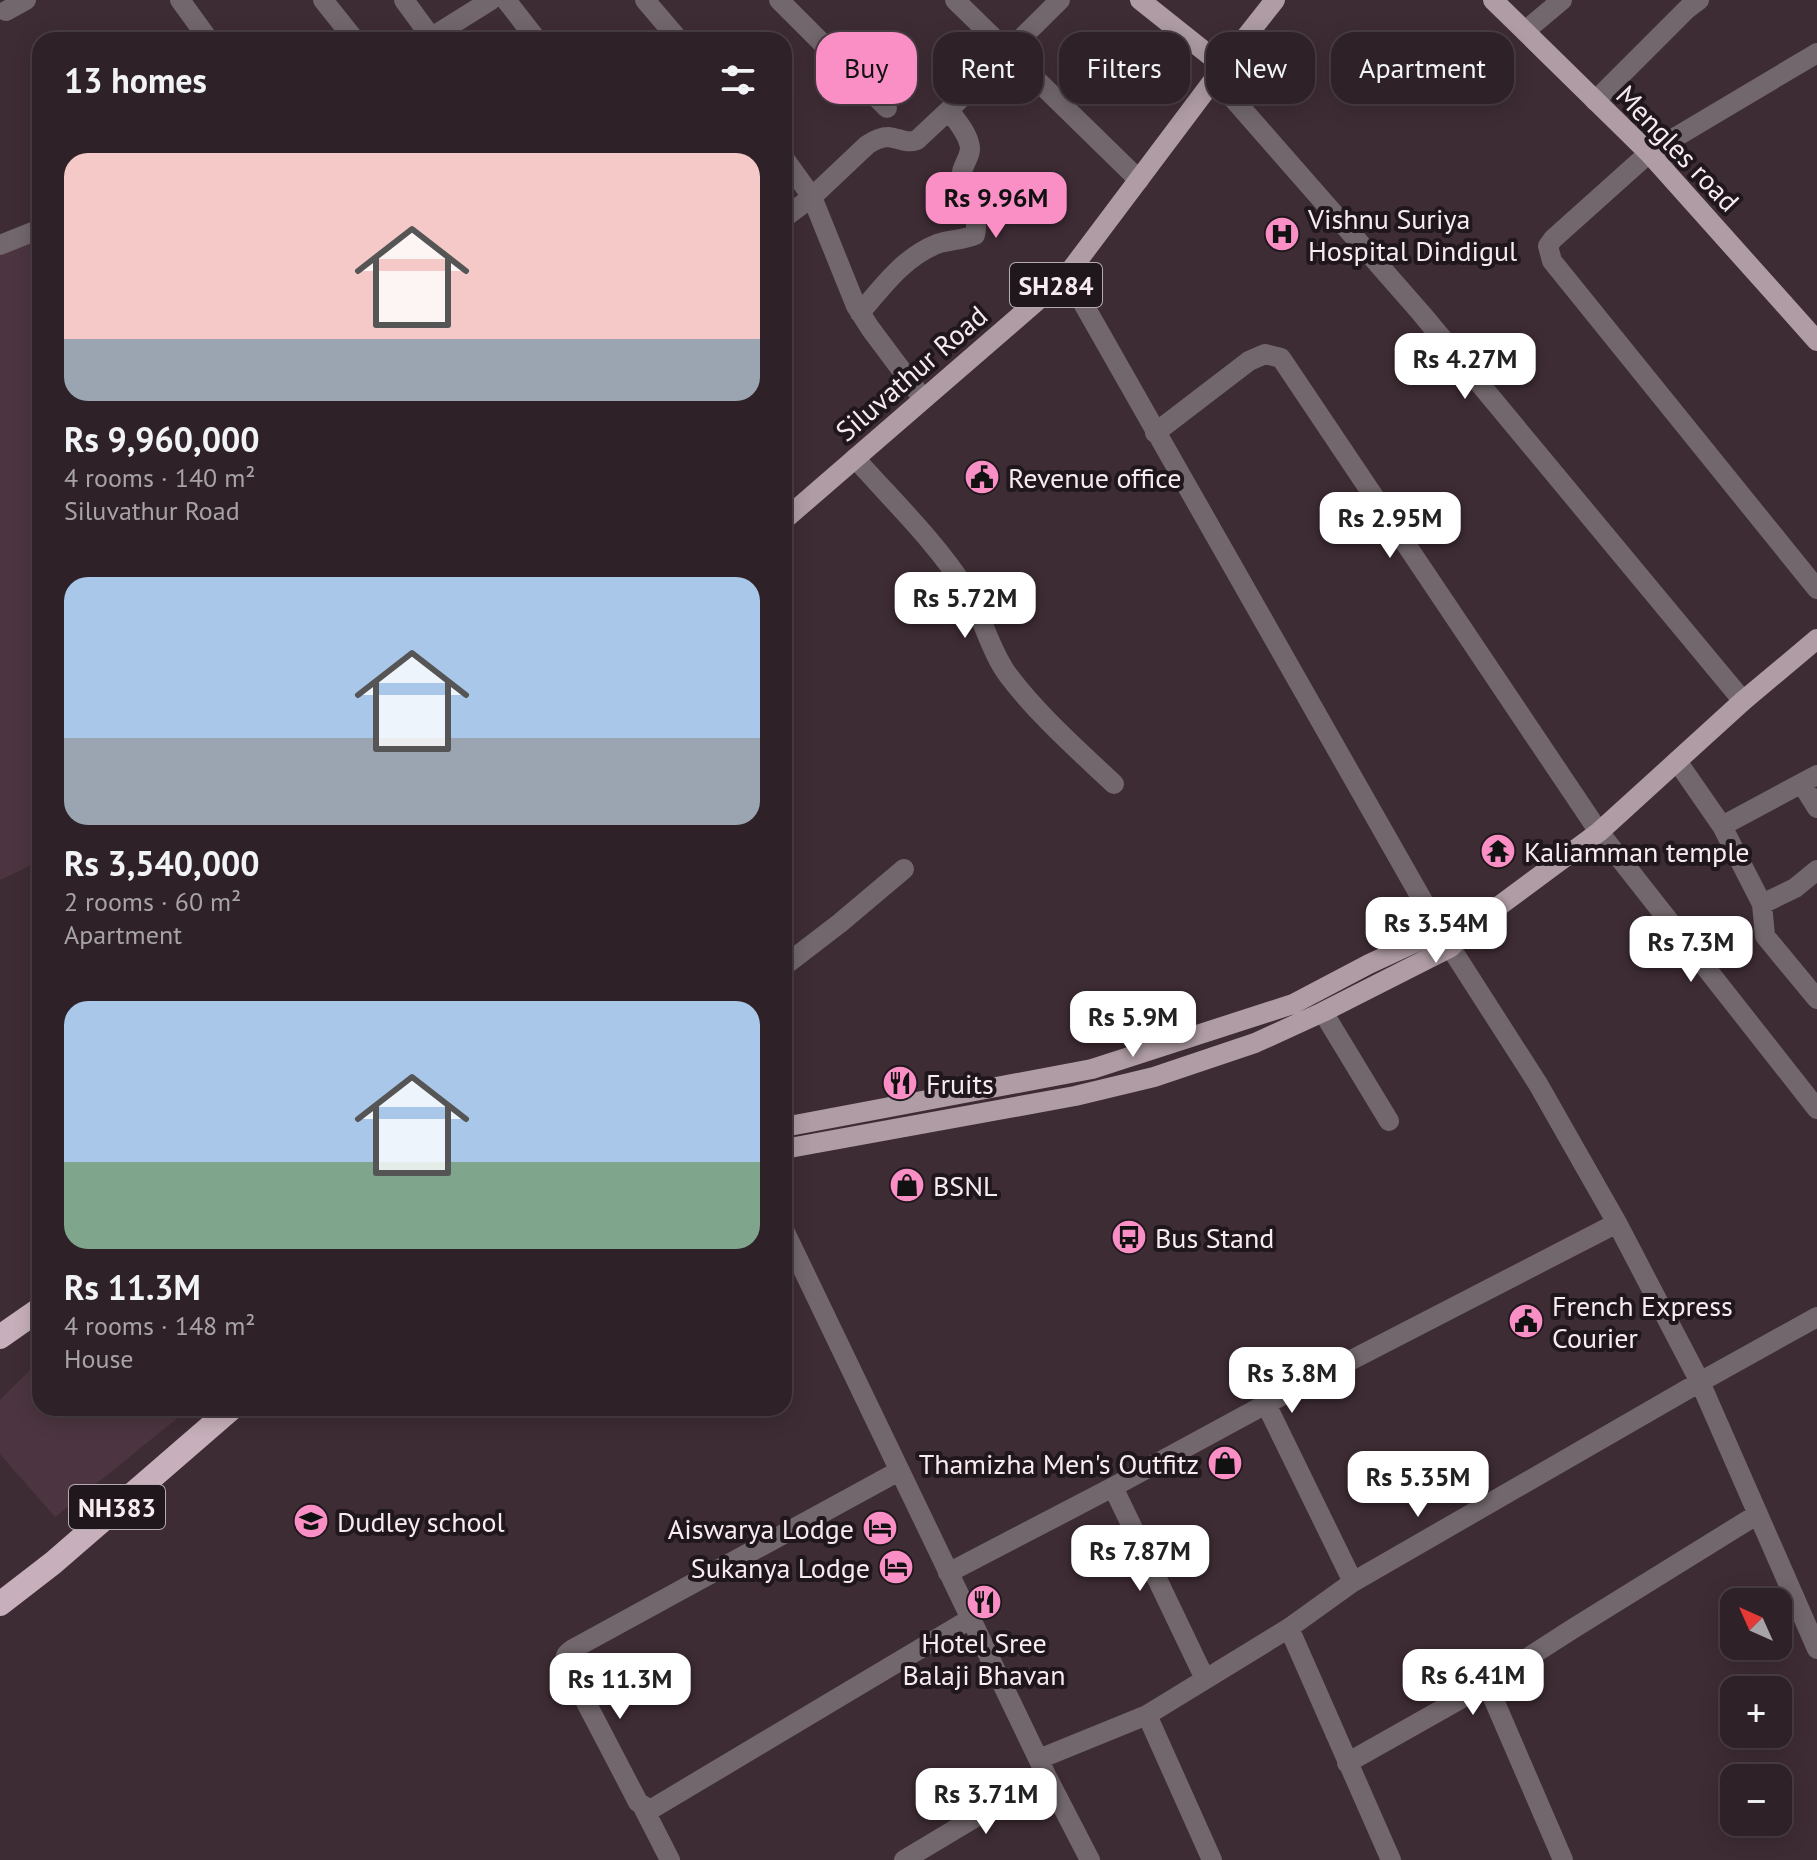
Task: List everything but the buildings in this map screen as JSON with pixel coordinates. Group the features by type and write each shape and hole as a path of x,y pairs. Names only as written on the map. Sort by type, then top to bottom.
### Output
{"highway":[{"path":"3,1332 32,1314"},
{"name":"NH383","path":"0,1604 53,1563 223,1416"}],"main road":[{"path":"1140,0 1206,60"},
{"name":"Siluvathur Road","path":"1250,32 1275,0"},
{"name":"Mengles road","path":"1493,0 1649,153 1817,341"},
{"name":"Siluvathur Road","path":"792,506 855,458 1067,275 1206,90"},
{"path":"792,1148 1075,1096 1154,1077 1255,1043 1323,1012 1472,926 1599,832 1743,701 1817,639"},
{"path":"792,1126 1092,1069 1293,1004 1369,964 1445,939"},
{"path":"1012,1107 1014,1085"}],"street":[{"path":"6,11 26,0"},
{"path":"180,0 203,32"},
{"path":"323,0 349,32"},
{"path":"404,0 425,32"},
{"path":"440,32 491,0"},
{"path":"506,0 531,32"},
{"path":"645,0 672,32"},
{"path":"779,0 887,108"},
{"path":"955,0 987,32"},
{"path":"1029,32 1060,0"},
{"path":"1525,31 1562,0"},
{"path":"1595,101 1699,0"},
{"path":"1817,53 1649,153 1548,246 1552,261 1817,589"},
{"path":"1043,87 1139,180"},
{"path":"792,212 867,145 888,137 911,142 922,136 955,104"},
{"path":"1246,104 1743,701"},
{"path":"860,313 892,275 917,253 940,243 975,235 977,226 962,180 962,170 971,149 949,110"},
{"path":"792,169 812,197 860,313 923,399"},
{"path":"0,245 32,232"},
{"path":"1067,275 1445,939 1538,1084 1617,1223 1700,1382 1817,1649"},
{"path":"1155,433 1249,361 1265,354 1281,358 1599,832 1817,1109"},
{"path":"855,458 966,589 997,659 1011,678 1050,722 1114,784"},
{"path":"1677,761 1722,826 1762,904 1765,936 1817,999"},
{"path":"1722,826 1810,780 1817,808"},
{"path":"792,960 904,869"},
{"path":"1762,904 1795,888 1817,870"},
{"path":"1323,1012 1389,1121"},
{"path":"948,1573 1617,1223"},
{"path":"792,1267 899,1471 1090,1860"},
{"path":"904,1860 1042,1767 1147,1715 1289,1628 1353,1582 1817,1317"},
{"path":"1266,1404 1353,1582"},
{"path":"134,1492 156,1462 208,1416"},
{"path":"670,1860 566,1664 567,1653 899,1471"},
{"path":"1113,1487 1205,1679"},
{"path":"1347,1763 1487,1684 1758,1514"},
{"path":"643,1807 655,1807 970,1619"},
{"path":"1289,1628 1391,1860"},
{"path":"1487,1684 1563,1860"},
{"path":"1147,1715 1212,1860"}],"shaded area":[{"path":"32,241 32,865 0,880 0,253"},
{"path":"32,1368 32,1416 180,1416 55,1517 0,1454 0,1400"}],"place":[{"name":"Vishnu Suriya Hospital Dindigul","path":"1282,234"},
{"name":"Revenue office","path":"982,477"},
{"name":"Kaliamman temple","path":"1498,851"},
{"name":"Fruits","path":"900,1083"},
{"name":"BSNL","path":"907,1185"},
{"name":"Bus Stand","path":"1129,1237"},
{"name":"French Express Courier","path":"1526,1321"},
{"name":"Thamizha Men's Outfitz","path":"1225,1463"},
{"name":"Dudley school","path":"311,1521"},
{"name":"Aiswarya Lodge","path":"880,1528"},
{"name":"Sukanya Lodge","path":"896,1567"},
{"name":"Hotel Sree Balaji Bhavan","path":"984,1602"}]}
